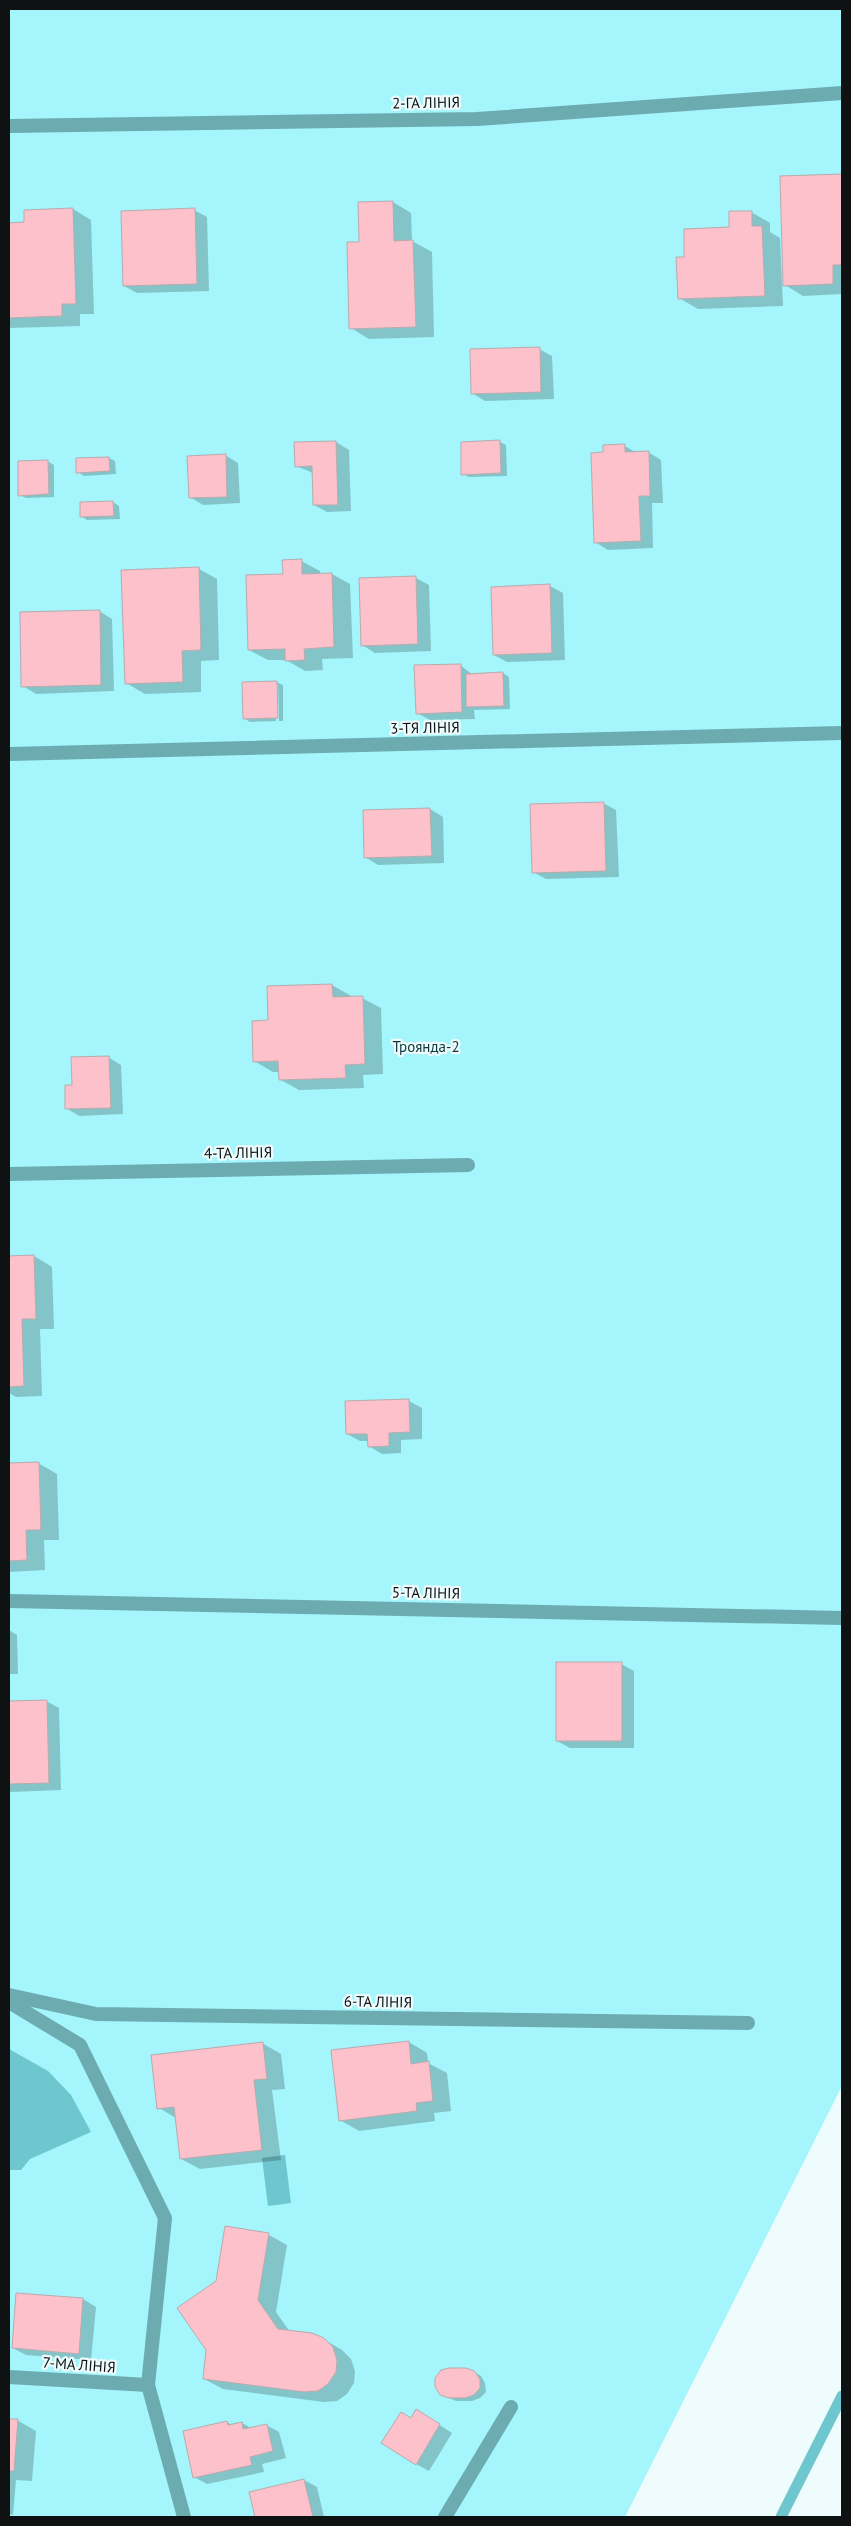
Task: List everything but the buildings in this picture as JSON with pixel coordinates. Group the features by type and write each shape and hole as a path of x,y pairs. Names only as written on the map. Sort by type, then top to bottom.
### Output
{"street":[{"name":"2-ГА ЛІНІЯ","path":"9,126 478,119 842,94"},
{"name":"3-ТЯ ЛІНІЯ","path":"9,754 842,733"},
{"name":"4-ТА ЛІНІЯ","path":"9,1174 468,1165"},
{"name":"5-ТА ЛІНІЯ","path":"9,1601 842,1618"},
{"name":"6-ТА ЛІНІЯ","path":"9,1996 96,2014 748,2023"},
{"path":"9,2002 80,2045 165,2218 148,2385 184,2517"},
{"name":"7-МА ЛІНІЯ","path":"9,2377 148,2385"},
{"path":"445,2517 511,2408"}],"green space":[{"name":"Троянда-2","path":"9,9 842,9 842,2086 625,2517 9,2517"}],"shaded area":[{"path":"9,2049 48,2071 71,2095 91,2132 30,2159 21,2170 9,2170"},
{"path":"285,2155 291,2203 268,2206 262,2158"}],"waterway":[{"path":"781,2517 842,2396"}]}
